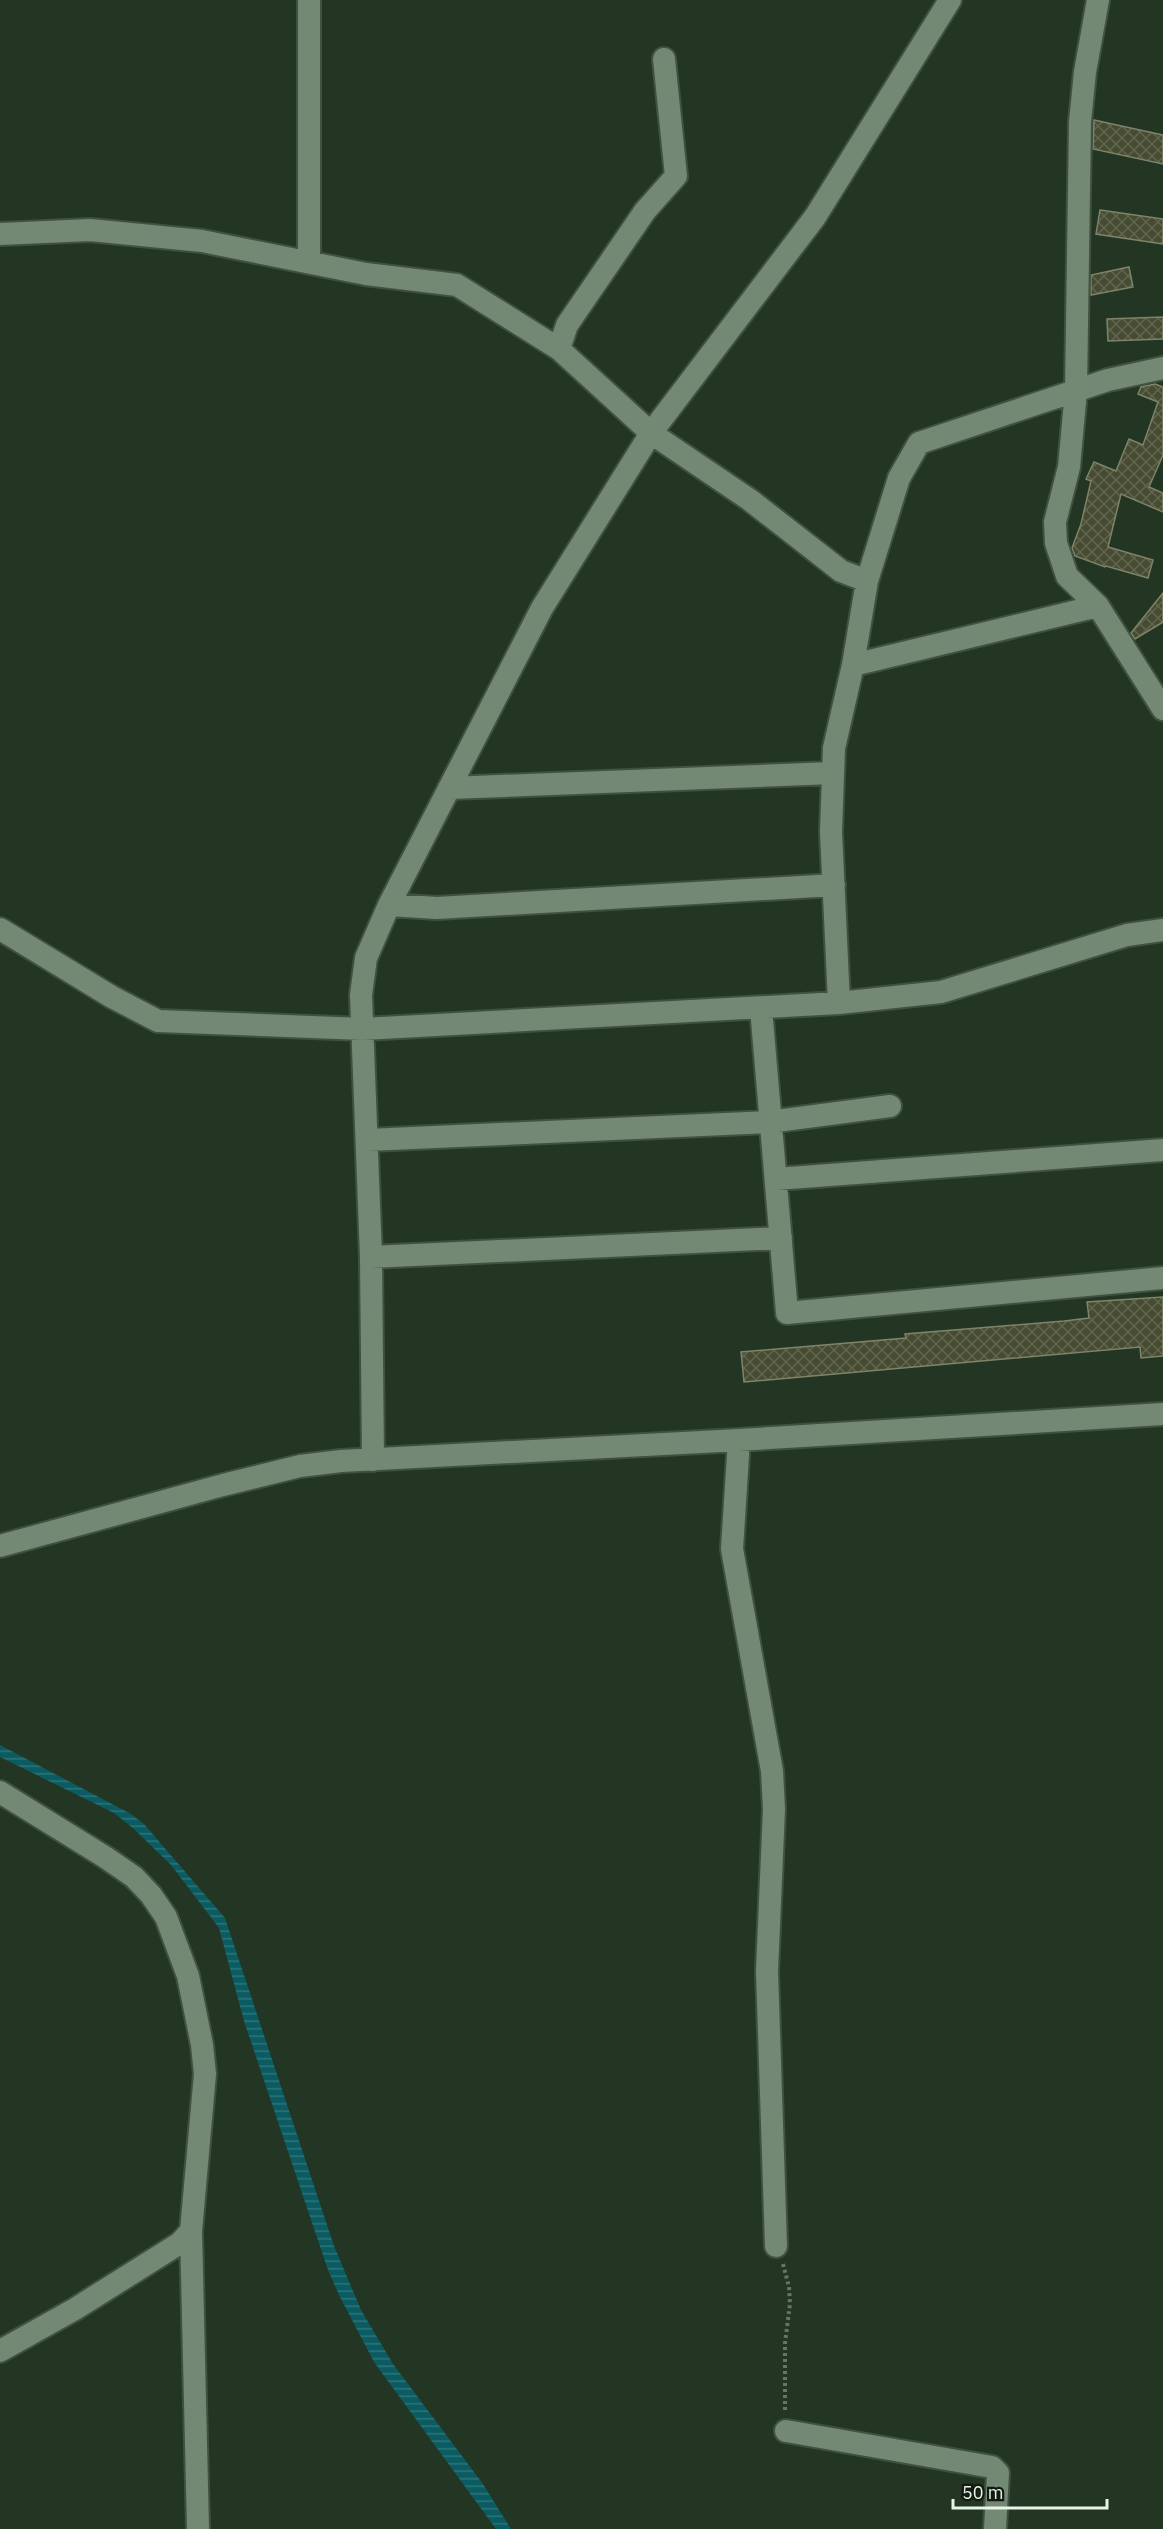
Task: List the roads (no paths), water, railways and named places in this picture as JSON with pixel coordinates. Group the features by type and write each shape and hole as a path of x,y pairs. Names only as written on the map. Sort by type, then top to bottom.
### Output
{"street":[{"path":"373,1460 368,1140 361,994 366,958 389,905 542,608 651,434 815,217 950,0"},
{"path":"1098,0 1085,72 1080,122 1076,391 1069,467 1055,522 1056,543 1067,576 1098,606 1163,709"},
{"path":"309,1 309,261"},
{"path":"559,349 567,325 645,212 676,176 664,59"},
{"path":"0,234 90,230 202,241 366,274 457,285 559,349 651,434 750,500 841,571 867,581"},
{"path":"839,1003 831,832 834,748 853,665 867,581 899,478 919,443 1108,380 1163,368"},
{"path":"853,665 1098,606"},
{"path":"449,788 833,772"},
{"path":"389,905 437,908 834,885"},
{"path":"0,929 112,997 158,1021 363,1029 761,1008 839,1003 941,992 1127,935 1163,930"},
{"path":"761,1008 787,1313 1163,1278"},
{"path":"368,1140 769,1122 890,1106"},
{"path":"776,1179 1163,1150"},
{"path":"371,1257 781,1238"},
{"path":"0,1546 300,1466 1163,1414"},
{"path":"739,1440 732,1549 772,1771 774,1809 767,1971 776,2246"},
{"path":"0,1792 134,1877 151,1895 166,1917 178,1944 195,2008 205,2074 191,2231 198,2529"},
{"path":"0,2351 75,2309 180,2243 191,2231"},
{"path":"786,2430 992,2467 998,2473 995,2529"}],"water":[{"path":"0,1745 131,1814 144,1824 225,1918 334,2246 361,2310 393,2364 483,2484 511,2529 496,2529 374,2362 339,2295 328,2270 244,2021 219,1928 171,1865 134,1829 114,1813 0,1757"}]}
